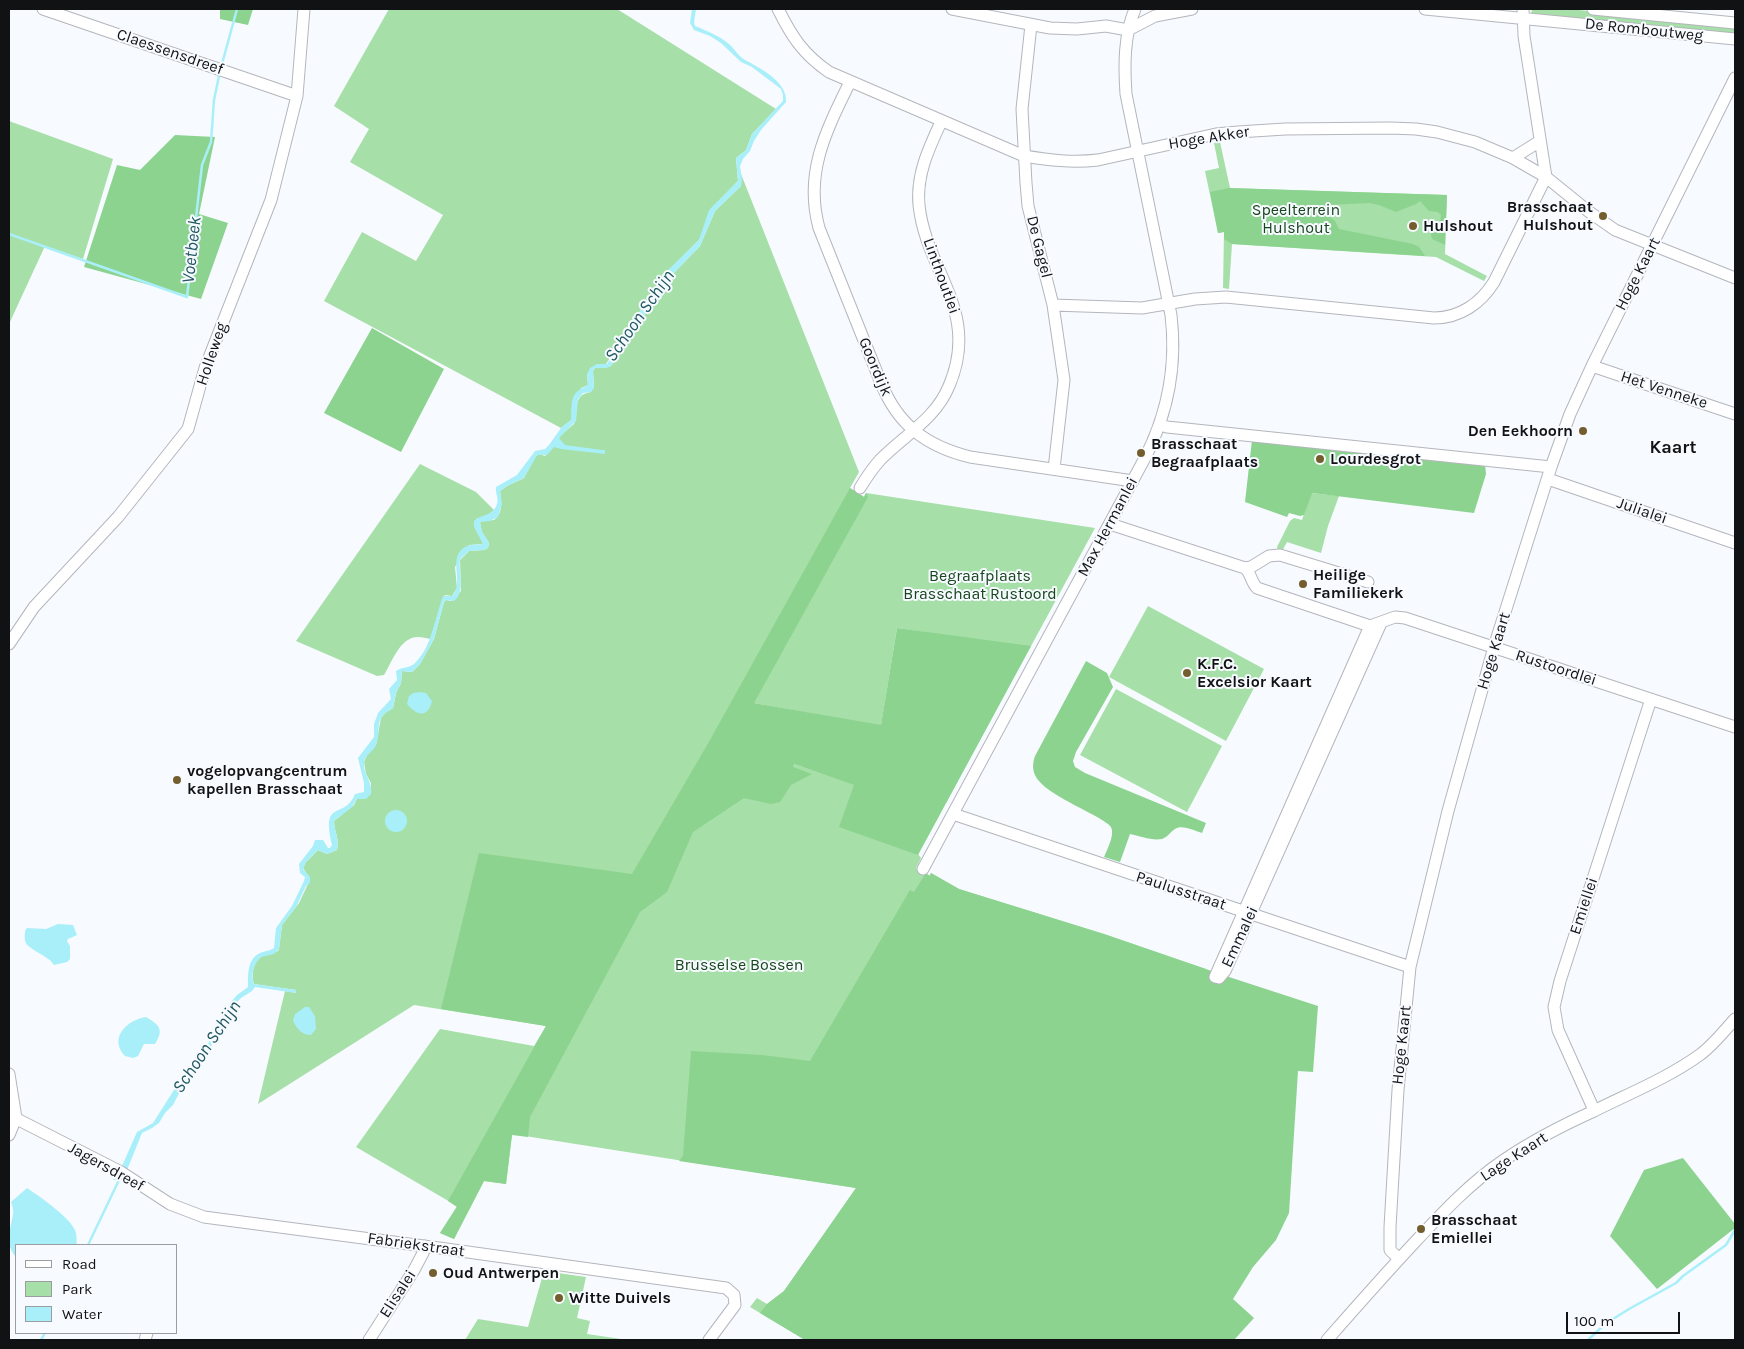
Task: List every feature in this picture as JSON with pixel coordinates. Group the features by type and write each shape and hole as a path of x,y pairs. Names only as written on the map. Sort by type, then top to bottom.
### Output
{"street":[{"name":"Claessensdreef","path":"43,9 297,96"},
{"name":"Holleweg","path":"9,644 34,607 118,517 188,429 204,368 271,200 297,96 304,9"},
{"path":"960,10 1031,25 1063,29 1106,26 1128,30 1155,16 1192,9"},
{"name":"De Romboutweg","path":"1425,9 1523,13 1735,39"},
{"name":"De Romboutweg","path":"1593,9 1735,23"},
{"name":"Hoge Akker","path":"779,11 798,45 807,55 829,72 941,122 1024,156 1056,162 1083,162 1216,134 1285,129 1416,129 1460,137 1513,158 1546,177 1600,220 1624,234 1735,278"},
{"path":"1106,26 1134,12 1155,16"},
{"name":"Max Hermanlei","path":"923,869 1133,481 1160,425 1166,403 1172,369 1173,331 1126,94 1125,57 1128,30 1134,12"},
{"path":"1053,305 1128,308 1154,307 1195,299 1226,297 1434,318 1455,315 1468,309 1488,293 1546,177 1523,13"},
{"name":"De Gagel","path":"1031,25 1022,109 1028,206 1053,305 1064,380 1054,469"},
{"name":"Hoge Kaart","path":"1399,1259 1390,1250 1390,1227 1398,1090 1410,968 1448,811 1494,647 1570,414 1735,78"},
{"name":"Goordijk","path":"850,82 818,159 813,186 816,215 819,228 884,390 899,415 928,442 956,454 1133,481"},
{"name":"Linthoutlei","path":"860,488 880,460 935,410 946,393 954,373 959,346 959,333 953,304 924,228 919,203 919,189 924,162 941,122"},
{"path":"1513,158 1540,141"},
{"name":"Het Venneke","path":"1592,366 1735,414"},
{"name":"Julialei","path":"1160,425 1550,473 1735,543"},
{"path":"1110,524 1245,568 1269,556 1280,555 1368,582"},
{"path":"1245,568 1249,573 1252,584 1257,588 1375,624"},
{"name":"Rustoordlei","path":"1375,624 1395,617 1405,618 1735,727"},
{"name":"Emmalei","path":"1247,913 1225,971 1219,978 1215,976 1247,913 1375,624"},
{"name":"Emiellei","path":"1594,1110 1558,1030 1554,1007 1560,981 1651,699"},
{"name":"Paulusstraat","path":"953,814 1410,968"},
{"name":"Lage Kaart","path":"1327,1340 1446,1208 1468,1187 1504,1160 1536,1141 1594,1110 1645,1087 1688,1062 1715,1042 1735,1019"},
{"path":"9,1074 12,1117 9,1135"},
{"name":"Jagersdreef","path":"12,1117 123,1173 170,1204 204,1217"},
{"name":"Fabriekstraat","path":"204,1217 722,1287 732,1292 735,1305 709,1340"},
{"name":"Elisalei","path":"368,1340 414,1270 425,1246"}],"green space":[{"path":"220,9 253,9 248,25 220,19"},
{"path":"389,9 617,9 776,109 752,134 746,150 736,158 738,181 714,206 699,240 667,273 662,290 644,302 633,327 623,335 606,364 597,364 587,374 588,385 581,388 571,420 561,428 324,301 362,232 416,261 443,215 350,162 369,129 334,106"},
{"path":"1532,9 1568,9 1735,25 1734,35 1531,15"},
{"path":"9,121 113,159 83,259 45,246 9,324"},
{"path":"175,135 215,137 199,214 228,223 201,299 84,267 117,165 140,170"},
{"name":"Speelterrein Hulshout","path":"1220,142 1230,188 1447,195 1445,254 1487,276 1484,281 1436,257 1232,244 1229,289 1223,288 1224,232 1218,233 1205,171 1219,168 1214,143"},
{"name":"Brusselse Bossen","path":"741,174 859,472 850,488 864,497 866,493 1095,528 946,803 924,632 897,628 881,726 754,703 794,764 940,814 918,854 921,858 916,868 929,876 931,873 959,889 1104,934 1206,969 805,1340 750,1307 757,1298 767,1304 784,1291 856,1188 512,1134 506,1184 484,1181 454,1239 440,1233 457,1206 356,1147 440,1029 534,1046 546,1026 414,1005 258,1104 285,991 296,993 296,990 254,984 253,973 255,965 262,956 279,949 282,925 299,903 308,884 309,877 303,868 306,862 318,850 327,854 337,850 338,843 334,821 354,805 357,799 371,794 371,783 366,774 364,762 368,753 376,745 381,718 393,708 396,693 401,683 402,671 412,672 420,664 434,639 444,602 446,600 451,601 461,591 460,560 469,551 488,548 489,543 482,532 480,523 481,521 494,520 499,514 501,507 500,491 524,478 536,456 539,454 545,456 562,434 574,424 578,400 581,396 591,392 594,386 593,371 595,368 611,366 625,341 640,326 649,305 661,298 668,286 670,277 700,246 715,211 741,186"},
{"name":"Speelterrein Hulshout","path":"1229,188 1447,195 1445,245 1432,239 1431,235 1440,221 1441,215 1438,212 1429,211 1420,201 1396,212 1369,203 1327,205 1324,207 1323,212 1335,221 1339,229 1413,244 1419,247 1425,256 1232,244 1224,239 1224,232 1218,233 1210,192"},
{"path":"372,328 444,369 401,452 324,413"},
{"path":"1252,440 1485,464 1486,474 1474,513 1312,493 1304,515 1300,516 1289,513 1287,517 1245,502"},
{"path":"420,464 476,492 494,510 491,514 476,519 483,544 469,545 455,567 457,588 452,596 445,595 430,639 418,637 406,641 397,651 384,675 377,676 296,641"},
{"path":"850,488 864,497 866,493 868,497 754,703 881,725 897,628 1031,646 918,855 839,827 854,785 794,764 793,767 812,774 791,785 780,802 771,804 744,798 693,832 667,892 640,912 530,1117 528,1137 512,1135 506,1184 484,1181 454,1239 440,1233 457,1207 448,1201 546,1026 441,1009 479,853 632,874 710,740"},
{"path":"1311,493 1339,496 1321,553 1287,542 1282,551 1278,550 1277,547 1290,521 1294,518 1302,520"},
{"name":"K.F.C. Excelsior Kaart","path":"1148,606 1264,669 1226,741 1109,677"},
{"path":"1086,661 1107,673 1113,687 1076,752 1073,761 1075,767 1085,773 1206,823 1202,833 1181,827 1175,829 1162,839 1150,839 1130,834 1120,862 1104,857 1112,837 1110,826 1055,794 1039,781 1033,770 1035,756"},
{"path":"1116,689 1222,746 1187,812 1080,755"},
{"path":"926,873 930,876 931,873 959,889 1104,934 1318,1006 1313,1072 1298,1071 1289,1213 1276,1240 1253,1267 1233,1299 1254,1318 1234,1340 805,1340 760,1313 767,1304 784,1291 856,1188 679,1161 683,1156 691,1051 762,1055 810,1061 910,890 914,892"},
{"path":"1683,1158 1735,1224 1735,1228 1657,1289 1610,1236 1644,1170"},
{"name":"Witte Duivels","path":"544,1271 586,1277 577,1318 590,1321 587,1334 621,1339 465,1340 478,1319 528,1327"}],"water":[{"name":"Schoon Schijn","path":"692,9 696,9 695,26 721,38 743,59 772,76 783,88 786,102 761,130 750,151 743,159 740,166 741,186 715,211 700,246 670,277 668,286 661,298 649,305 640,326 625,341 611,366 595,368 593,371 594,388 591,392 583,393 578,399 576,421 559,438 565,445 605,450 605,454 554,447 547,455 537,455 524,478 500,491 502,504 498,517 490,521 480,522 482,532 489,543 488,548 469,551 460,559 460,593 454,601 446,600 444,602 434,639 420,664 412,672 402,671 401,683 396,693 393,708 381,718 376,745 364,761 364,768 371,786 371,794 366,799 357,799 352,807 334,821 338,843 337,850 327,854 318,850 306,862 303,869 310,877 310,883 306,886 296,907 282,925 279,949 274,954 261,957 256,963 252,977 254,984 296,990 296,993 255,987 232,1007 197,1072 184,1084 173,1105 159,1123 142,1133 127,1170 120,1180 113,1180 122,1170 137,1132 153,1123 179,1082 196,1066 230,1003 248,987 250,966 254,957 274,948 276,928 292,906 304,881 305,877 300,873 299,864 313,846 315,840 323,840 328,848 330,848 332,845 329,821 332,815 345,807 355,794 364,792 364,783 358,758 374,737 374,724 378,713 391,699 389,689 397,680 396,671 414,664 420,657 429,641 443,596 452,596 456,591 457,556 461,550 469,545 483,544 474,527 474,521 490,513 495,508 497,502 496,487 517,475 535,451 545,449 561,428 571,420 573,399 577,391 588,385 587,374 590,368 597,364 607,364 618,346 620,338 633,327 644,302 662,290 668,270 699,240 709,210 738,181 736,158 746,150 752,134 783,101 781,89 752,67 741,62 721,43 710,36 694,30 690,23"},
{"path":"420,692 426,693 432,701 428,711 425,713 414,711 407,704 409,696"},
{"path":"396,810 404,813 407,821 404,829 396,832 388,829 385,821 388,813"},
{"path":"58,924 73,925 77,935 67,941 70,946 70,959 67,962 54,965 50,960 27,945 25,931 27,928 46,929"},
{"path":"305,1007 309,1007 315,1016 316,1029 311,1035 300,1031 293,1021 295,1014"},
{"path":"146,1017 159,1028 158,1039 155,1044 144,1044 138,1056 133,1058 125,1056 118,1043 122,1031 132,1022"},
{"path":"27,1188 69,1221 74,1227 77,1244 15,1244 15,1256 9,1241 13,1213 11,1202"}],"waterway":[{"name":"Voetbeek","path":"222,64 237,9"},
{"name":"Voetbeek","path":"9,234 187,297 202,165 211,142 214,100 219,76"},
{"path":"88,1244 119,1180"},
{"path":"1588,1340 1605,1324 1676,1283 1726,1245 1735,1230"},
{"path":"41,1340 44,1334"}],"place":[{"name":"Brasschaat Hulshout","path":"1603,216"},
{"name":"Hulshout","path":"1413,226"},
{"name":"Den Eekhoorn","path":"1583,431"},
{"name":"Brasschaat Begraafplaats","path":"1141,453"},
{"name":"Lourdesgrot","path":"1320,459"},
{"name":"Heilige Familiekerk","path":"1303,584"},
{"name":"K.F.C. Excelsior Kaart","path":"1187,673"},
{"name":"vogelopvangcentrum kapellen Brasschaat","path":"177,780"},
{"name":"Brasschaat Emiellei","path":"1421,1229"},
{"name":"Oud Antwerpen","path":"433,1273"},
{"name":"Witte Duivels","path":"559,1298"}],"district":[{"name":"Kaart","path":"1673,448"}],"park label":[{"name":"Begraafplaats Brasschaat Rustoord","path":"980,585"}]}
